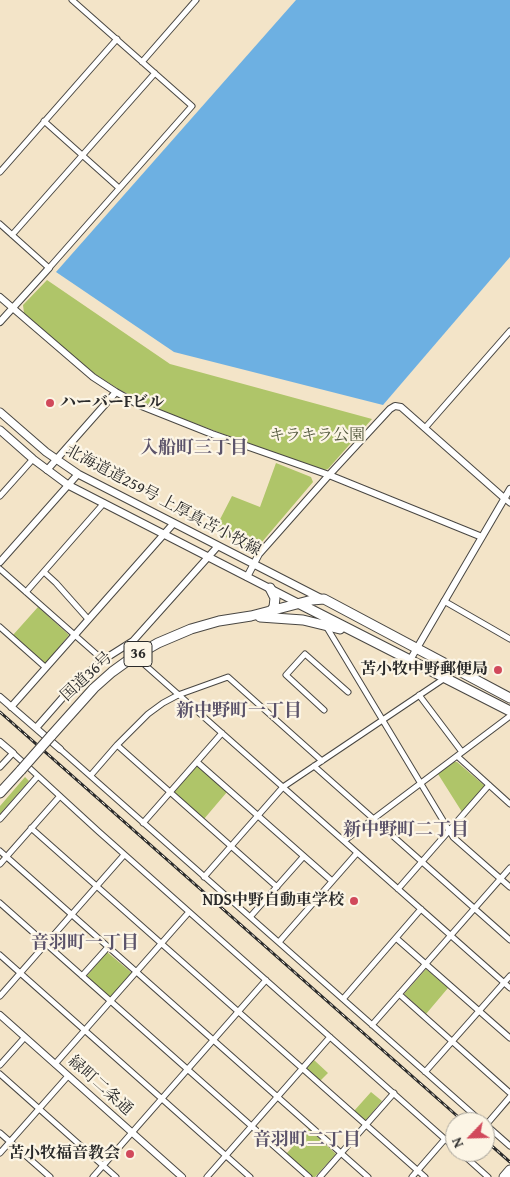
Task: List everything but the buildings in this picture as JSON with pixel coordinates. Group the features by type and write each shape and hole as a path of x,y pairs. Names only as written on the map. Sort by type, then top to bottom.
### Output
{"highway":[{"path":"270,588 275,598 274,607 270,612"},
{"path":"324,599 510,698"},
{"name":"国道36号","path":"0,793 94,688 130,659 158,643 219,620 251,616 324,599"},
{"name":"国道36号","path":"302,604 510,711"},
{"name":"36","path":"284,619 298,614 302,604"},
{"name":"国道36号","path":"251,616 303,620 324,624 362,636"},
{"path":"504,1177 510,1170"}],"main road":[{"name":"北海道道259号 上厚真苫小牧線","path":"0,412 56,460 78,474 324,599"},
{"name":"北海道道259号 上厚真苫小牧線","path":"0,430 33,459 68,485 302,604"},
{"path":"300,588 302,604"}],"street":[{"path":"0,322 192,106 72,0"},
{"path":"142,62 196,0"},
{"path":"0,172 117,39"},
{"path":"12,235 155,73"},
{"path":"44,121 120,188"},
{"path":"0,224 49,268"},
{"path":"0,297 92,377 139,404 195,427 328,475 482,537"},
{"path":"425,428 510,332"},
{"path":"48,470 116,392"},
{"path":"247,577 259,554 328,475 395,406 401,407 510,503"},
{"path":"0,496 33,459"},
{"path":"0,562 78,474"},
{"path":"410,660 510,488"},
{"path":"26,592 104,503"},
{"path":"11,707 174,524"},
{"path":"36,728 72,687 103,660 133,641 218,546"},
{"path":"0,569 103,660"},
{"path":"44,572 88,619"},
{"path":"444,601 510,639"},
{"path":"324,624 453,837 510,887"},
{"path":"0,627 45,667"},
{"path":"324,710 286,675 305,654 348,692"},
{"path":"145,665 510,988"},
{"path":"204,876 283,787 445,678 452,668"},
{"path":"91,775 148,714 178,694 228,677 322,761"},
{"path":"420,695 462,752"},
{"path":"0,697 91,775 471,1112"},
{"path":"344,841 510,716"},
{"path":"143,823 222,733"},
{"path":"0,742 124,855 445,1139 412,1177"},
{"path":"117,745 277,887"},
{"path":"0,768 12,753"},
{"path":"456,756 510,804"},
{"path":"197,762 332,881"},
{"path":"314,766 510,940"},
{"path":"0,819 38,776"},
{"path":"398,889 489,785"},
{"path":"0,864 60,796"},
{"path":"31,828 425,1177"},
{"path":"0,851 368,1177"},
{"path":"279,942 357,853"},
{"path":"0,996 124,855"},
{"path":"250,917 304,856"},
{"path":"372,1025 510,868"},
{"path":"0,903 309,1177"},
{"path":"343,999 421,910"},
{"path":"55,1064 189,912"},
{"path":"396,938 510,1038"},
{"path":"82,976 108,947"},
{"path":"0,955 250,1177"},
{"path":"426,1072 510,976"},
{"path":"93,1177 266,980"},
{"path":"399,994 510,1093"},
{"name":"緑町二条通","path":"0,1015 182,1177"},
{"path":"0,1064 24,1037"},
{"path":"207,1177 330,1037"},
{"path":"0,1074 116,1177"},
{"path":"0,1154 68,1076"},
{"path":"320,1177 394,1094"},
{"path":"495,1113 510,1097"},
{"path":"0,1133 50,1177"},
{"path":"495,1133 510,1146"},
{"path":"471,1162 488,1177"}],"green space":[{"name":"キラキラ公園","path":"47,280 170,364 372,419 328,469 322,471 162,411 120,390 95,374 24,313 23,305"},
{"path":"276,463 311,477 313,482 256,549 250,550 214,531 232,496 260,507"},
{"path":"38,607 69,635 45,664 13,635"},
{"path":"454,762 457,762 485,786 462,812 438,774"},
{"path":"197,766 227,792 204,819 174,792"},
{"path":"25,777 29,781 0,814 0,806"},
{"path":"107,952 132,973 111,998 86,977"},
{"path":"426,969 448,988 426,1014 404,994"},
{"path":"314,1060 328,1073 320,1081 306,1069"},
{"path":"371,1092 382,1101 365,1121 354,1111"},
{"path":"309,1129 336,1154 315,1177 312,1177 286,1154"}],"water":[{"path":"296,0 510,0 510,257 383,405 174,352 56,272"}],"railway":[{"path":"0,712 453,1112"},
{"path":"495,1149 510,1162"}],"place":[{"name":"ハーバーFビル","path":"50,403"},
{"name":"苫小牧中野郵便局","path":"498,670"},
{"name":"NDS中野自動車学校","path":"354,901"},
{"name":"苫小牧福音教会","path":"130,1154"}],"district":[{"name":"入船町三丁目","path":"194,448"},
{"name":"新中野町一丁目","path":"239,711"},
{"name":"新中野町二丁目","path":"406,830"},
{"name":"音羽町一丁目","path":"85,943"},
{"name":"音羽町二丁目","path":"307,1140"}]}
